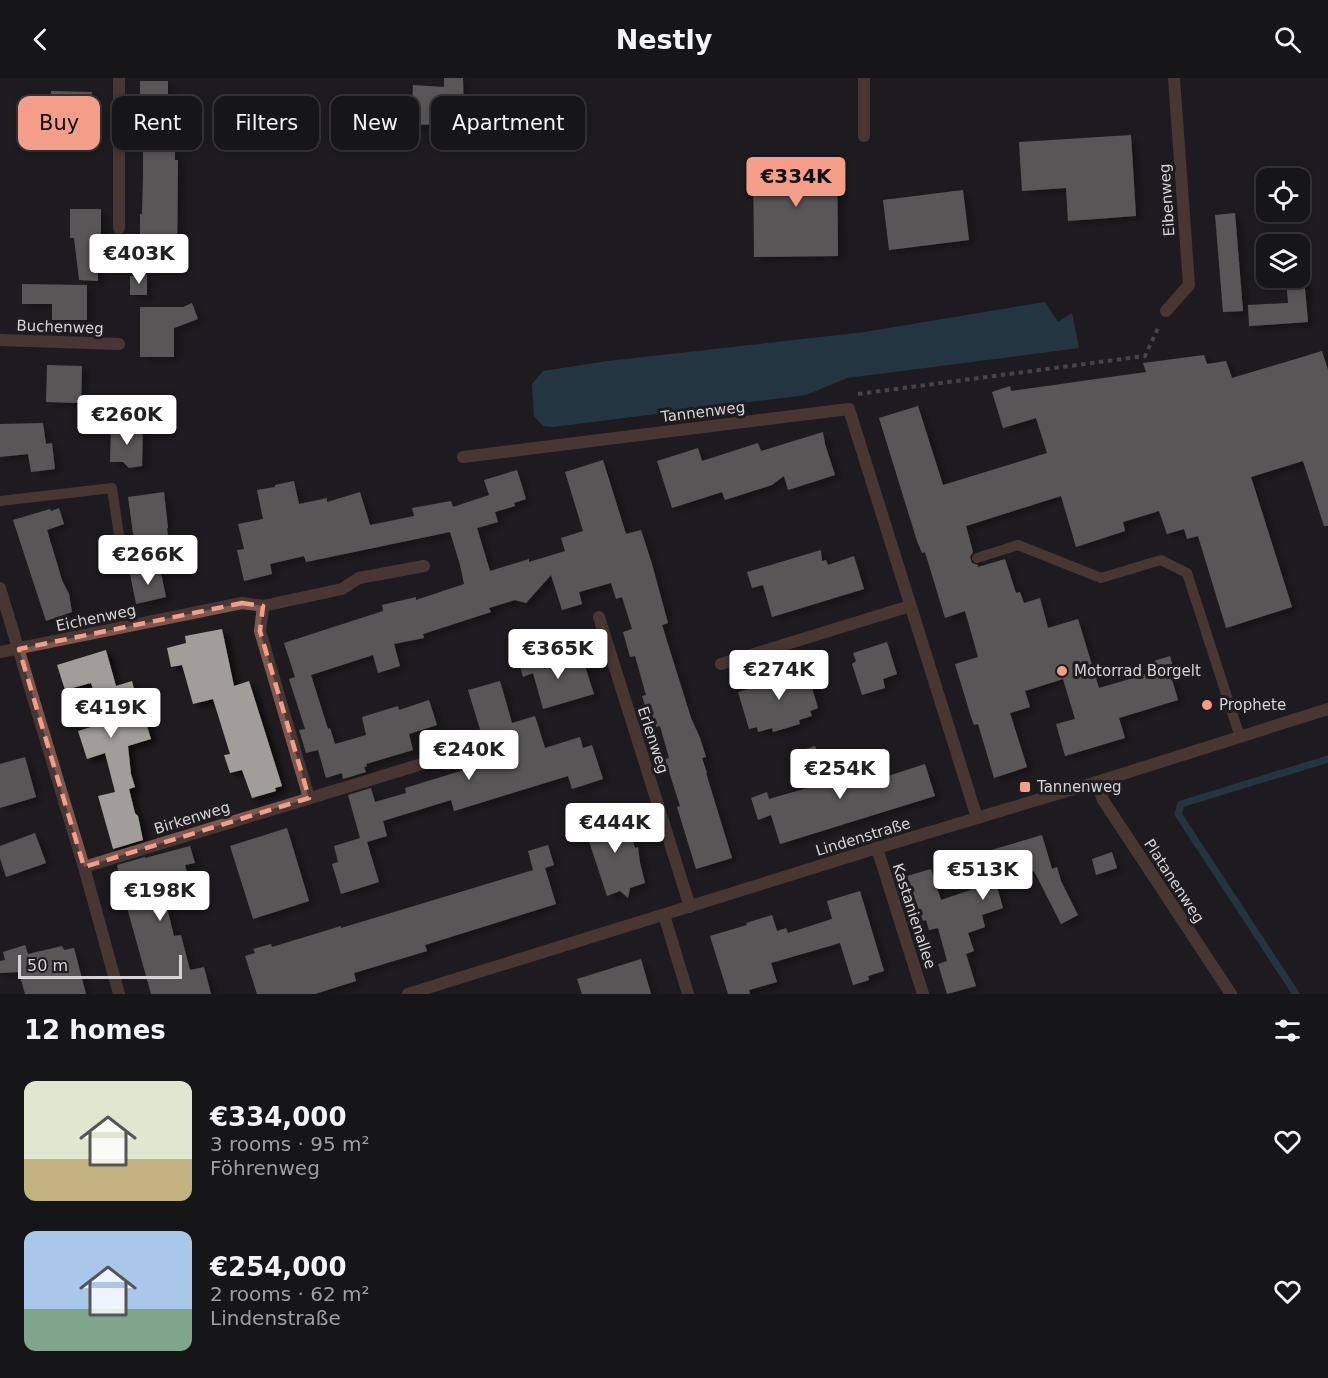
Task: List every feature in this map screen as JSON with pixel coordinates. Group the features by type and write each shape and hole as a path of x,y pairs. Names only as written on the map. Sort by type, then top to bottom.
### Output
{"street":[{"path":"119,78 119,228"},
{"path":"864,78 864,136"},
{"name":"Eibenweg","path":"1166,311 1189,285 1174,78"},
{"name":"Buchenweg","path":"0,340 119,344"},
{"path":"843,409 849,409 977,819"},
{"name":"Tannenweg","path":"464,457 843,409"},
{"name":"Eichenweg","path":"0,652 242,603 263,606 342,589 359,579 424,566"},
{"path":"0,588 120,994"},
{"path":"263,606 260,631 309,798"},
{"path":"722,664 910,606"},
{"name":"Erlenweg","path":"598,617 690,907"},
{"name":"Lindenstraße","path":"408,994 428,991 877,848 1328,709"},
{"name":"Birkenweg","path":"84,867 435,760"},
{"name":"Platanenweg","path":"1097,782 1103,800 1231,994"},
{"name":"Kastanienallee","path":"877,848 923,994"},
{"path":"664,915 688,994"}],"lane":[{"path":"0,501 112,488 121,549"},
{"path":"977,558 1018,545 1101,578 1161,560 1187,573 1240,736"}],"path":[{"path":"843,409 848,396 1145,356 1166,311"}],"highlighted area":[{"path":"242,603 263,606 260,631 309,798 84,867 19,649"}],"water":[{"path":"1045,302 1058,322 1072,313 1079,348 847,378 806,395 553,427 543,426 534,416 532,384 543,371 608,361 865,332"}],"building":[{"path":"444,78 463,78 463,96 431,96 431,125 419,125 419,96 412,96 413,85 444,87"},
{"path":"140,81 168,81 168,96 140,96"},
{"path":"51,91 92,92 92,96 51,96"},
{"path":"1131,135 1136,216 1068,221 1066,188 1022,191 1019,142"},
{"path":"143,150 175,150 175,160 178,160 177,259 140,259"},
{"path":"837,159 838,256 754,257 753,160"},
{"path":"963,190 969,240 889,250 883,200"},
{"path":"70,209 101,209 101,238 94,238 98,281 79,280 74,238 70,238"},
{"path":"1235,213 1243,311 1223,312 1215,215"},
{"path":"147,275 147,295 130,295 130,276"},
{"path":"22,284 87,285 87,320 52,320 52,304 22,304"},
{"path":"1287,288 1305,288 1308,322 1249,326 1248,305 1288,303"},
{"path":"192,303 198,319 174,328 174,357 140,357 140,307 183,307"},
{"path":"1322,351 1328,370 1328,526 1324,526 1303,461 1251,477 1292,607 1226,628 1198,536 1187,539 1184,529 1167,534 1159,511 1123,522 1125,531 1076,547 1061,496 966,526 973,552 970,557 972,563 978,567 1005,559 1016,593 1020,592 1024,603 1040,598 1048,628 1078,619 1099,688 1157,671 1154,661 1170,656 1174,671 1170,673 1178,700 1119,718 1125,738 1065,756 1056,724 1075,719 1063,679 1025,691 1030,707 1010,713 1027,767 994,778 978,724 974,725 955,664 978,657 965,611 945,618 925,552 922,553 917,541 879,418 918,406 943,485 1047,453 1036,418 1003,428 992,392 1010,386 1011,391 1146,372 1143,363 1204,355 1207,364 1226,361 1232,378"},
{"path":"47,365 82,366 81,403 46,402"},
{"path":"43,423 46,444 52,443 55,469 31,472 28,454 0,457 0,424"},
{"path":"111,426 143,427 142,466 129,468 123,462 110,462"},
{"path":"823,432 835,475 788,490 784,476 772,485 725,500 722,492 672,508 657,461 698,448 702,461 758,443 761,451"},
{"path":"603,460 626,534 641,530 668,623 662,625 691,718 706,757 702,758 732,858 696,869 677,807 680,806 665,759 669,758 660,726 656,727 653,716 649,718 642,696 646,695 635,656 630,657 623,632 632,629 622,597 616,599 611,583 579,592 582,604 562,610 551,575 526,603 515,600 489,608 491,612 423,634 424,638 394,644 400,666 378,673 373,655 311,675 335,744 366,735 362,717 398,706 399,710 429,700 437,725 409,734 413,750 366,764 367,766 364,767 366,772 343,779 342,773 326,778 318,750 306,753 299,730 305,729 289,679 295,677 284,643 383,611 382,605 416,597 416,600 464,584 460,565 450,532 306,562 304,556 270,564 272,574 244,581 237,550 244,549 238,524 263,519 257,490 294,481 299,504 327,498 327,502 360,492 370,525 414,516 412,508 451,501 453,507 489,495 484,480 517,470 526,499 514,503 515,506 495,512 498,522 477,528 490,571 565,551 561,538 583,531 565,472"},
{"path":"164,492 168,537 134,541 128,497"},
{"path":"59,508 64,524 47,530 62,580 69,594 72,612 46,621 13,520"},
{"path":"821,550 822,561 826,560 828,565 854,556 864,589 772,617 763,585 752,588 747,572"},
{"path":"160,568 166,597 136,604 130,574"},
{"path":"222,629 234,686 249,681 282,786 275,788 276,791 252,798 242,770 230,773 224,755 230,754 213,699 193,704 182,665 171,667 167,648 186,643 185,636"},
{"path":"887,642 897,674 883,679 885,688 862,695 852,664 856,661 853,653"},
{"path":"106,650 116,686 132,681 143,724 146,723 151,739 128,746 135,787 129,789 143,840 113,849 98,796 115,792 105,753 87,759 78,731 91,727 89,722 102,718 91,683 65,690 57,665"},
{"path":"540,653 544,669 582,657 594,694 543,709 533,673 523,677 518,660"},
{"path":"791,666 793,672 806,668 818,708 810,711 812,716 799,720 800,724 773,732 772,728 758,732 757,727 749,729 738,692 778,680 775,671"},
{"path":"500,681 512,723 535,716 545,748 580,737 583,748 592,745 603,779 572,789 568,776 454,811 451,800 383,821 387,836 367,842 379,882 341,894 332,864 338,862 334,846 360,838 348,795 371,788 375,802 406,793 405,788 490,762 468,690"},
{"path":"815,746 831,787 833,786 834,789 887,772 888,776 925,764 935,796 780,844 771,815 758,820 751,798 767,792 769,799 814,786 803,750"},
{"path":"25,757 36,797 0,808 0,764"},
{"path":"601,812 609,818 624,813 635,848 638,847 645,883 630,888 628,898 620,891 607,896 584,826 598,821"},
{"path":"287,828 309,901 253,919 230,846"},
{"path":"35,833 46,863 6,877 0,858 0,846"},
{"path":"1042,835 1052,869 1057,867 1061,881 1078,915 1061,924 1034,871 996,883 1003,908 982,915 985,927 968,933 974,951 966,954 976,986 947,994 938,964 947,961 938,928 929,930 926,920 923,921 907,876 931,869 941,900 973,889 964,858"},
{"path":"548,845 554,865 545,868 556,904 425,945 427,951 354,973 356,981 315,994 257,994 245,956 255,953 253,949 271,944 272,947 341,926 341,928 533,870 528,851"},
{"path":"190,846 195,863 185,865 190,885 163,892 174,936 181,935 190,970 204,967 211,994 151,994 117,865"},
{"path":"1112,852 1117,868 1096,875 1092,859"},
{"path":"860,891 884,971 868,976 869,980 853,985 840,943 771,963 777,982 749,990 750,994 728,994 710,936 772,915 777,931 786,928 788,933 832,919 827,901"},
{"path":"25,945 28,954 62,946 64,950 74,948 86,994 25,994 19,972 0,973 0,961 5,960 3,952"},
{"path":"641,959 651,994 582,994 577,979"}],"waterway":[{"path":"1296,994 1178,814 1181,804 1328,759"}],"place":[{"name":"Motorrad Borgelt","path":"1062,671"},
{"name":"Prophete","path":"1207,705"},
{"name":"Tannenweg","path":"1025,787"}]}
